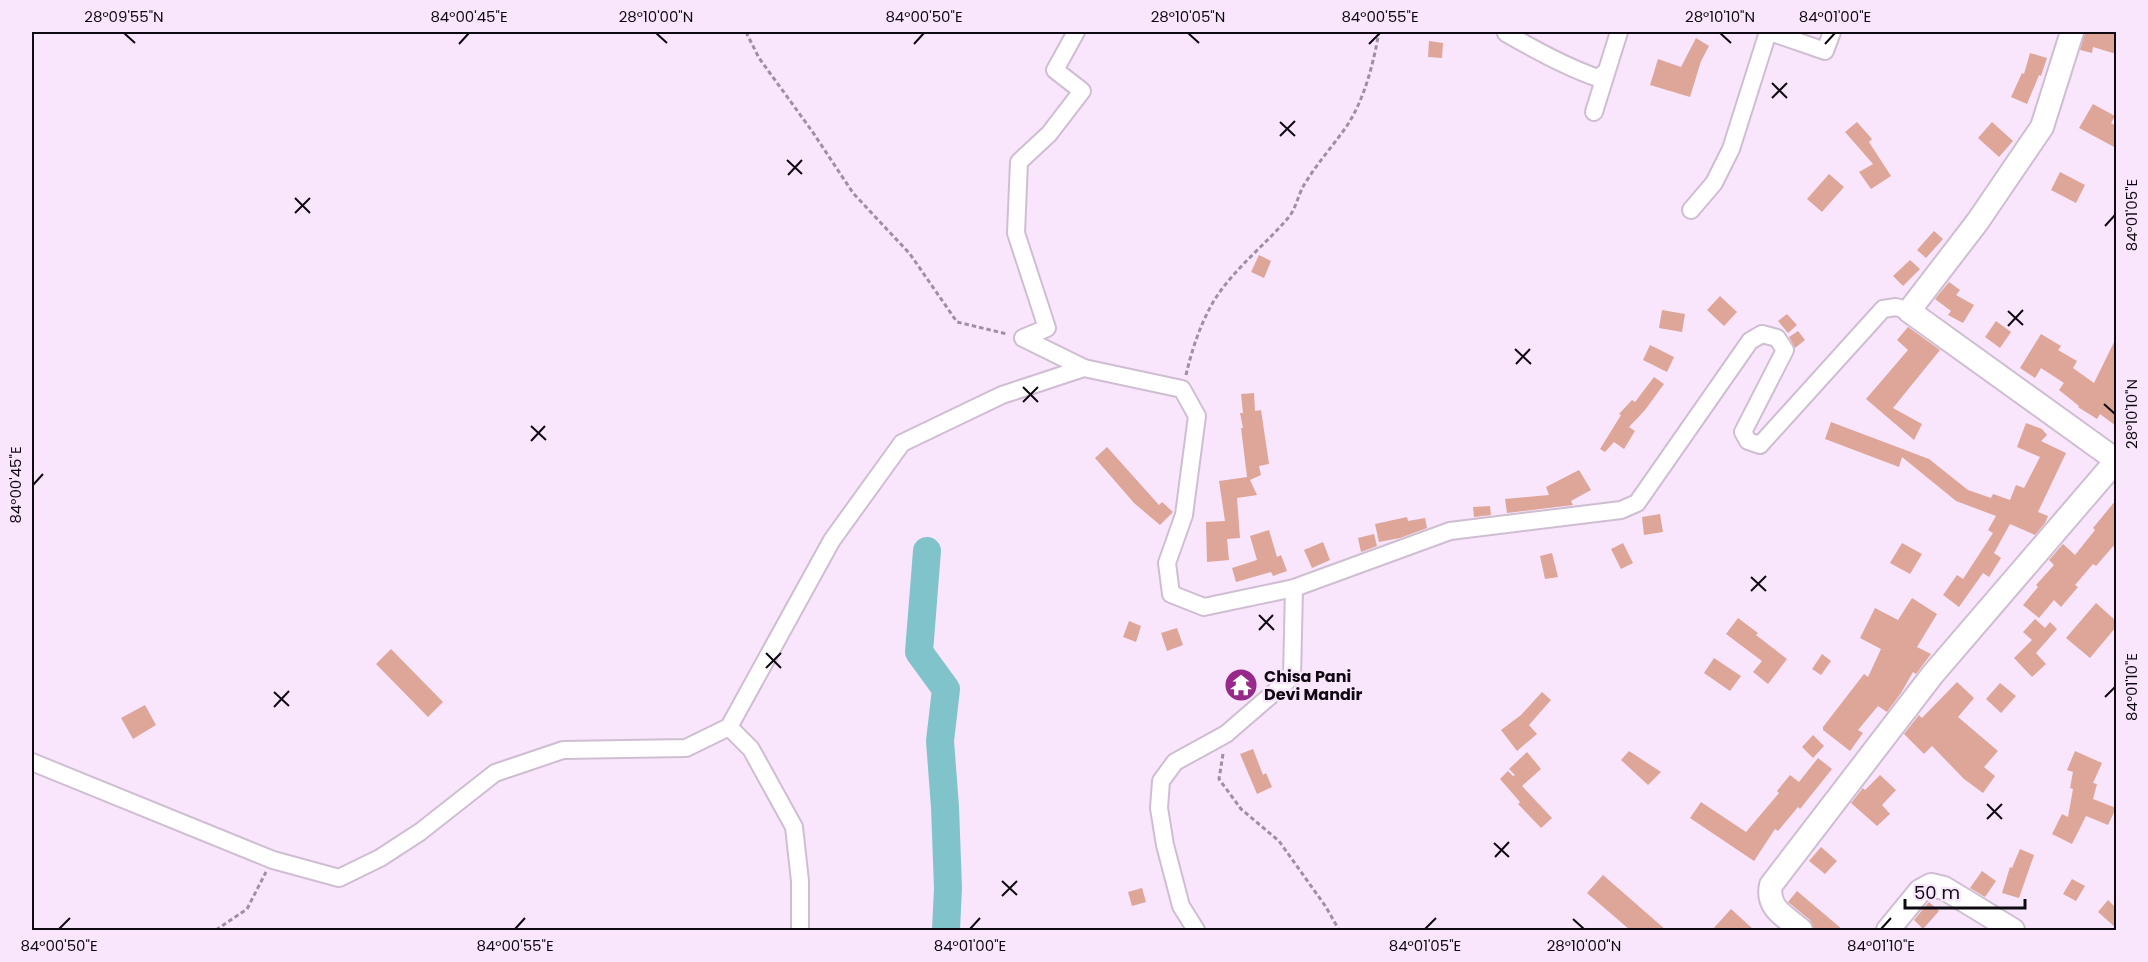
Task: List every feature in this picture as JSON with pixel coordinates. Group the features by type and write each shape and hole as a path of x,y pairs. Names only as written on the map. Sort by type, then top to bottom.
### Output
{"street":[{"path":"1023,338 1047,328 1016,233 1019,162 1049,134 1082,91 1055,69 1076,32"},
{"path":"1506,32 1530,47 1588,75 1598,78 1606,72"},
{"path":"1594,112 1619,32"},
{"path":"1691,210 1714,183 1731,149 1769,32 1826,51 1832,32"},
{"path":"1909,311 1978,221 2042,127 2073,32"},
{"path":"1023,338 1084,368 1182,389 1197,416 1184,515 1167,563 1171,594 1204,607 1294,588 1450,531 1621,510 1637,503 1750,341 1762,334 1777,338 1785,350 1743,432 1748,441 1760,445 1883,309 1896,307 1909,311 2116,460 1933,675 1771,885 1769,895 1771,903 1801,930"},
{"path":"32,762 273,860 339,878 380,858 420,832 495,773 564,750 686,748 729,727 832,540 902,444 1002,395 1084,368"},
{"path":"1196,930 1181,906 1165,845 1159,808 1161,781 1175,762 1226,734 1292,677 1294,588"},
{"path":"729,727 751,749 794,827 800,881 800,930"},
{"path":"1887,930 1920,891 1931,885 1944,888 2013,930"}],"path":[{"path":"746,32 759,58 853,193 910,254 957,322 1023,338"},
{"path":"1182,389 1190,356 1216,298 1290,215 1303,187 1322,158 1346,129 1362,97 1379,32"},
{"path":"1226,734 1219,779 1241,809 1279,841 1326,907 1339,930"},
{"path":"216,930 247,909 273,860"}],"building":[{"path":"2085,32 2116,32 2116,54 2093,47 2092,53 2080,50"},
{"path":"1696,38 1709,46 1701,61 1690,97 1650,85 1658,59 1681,67"},
{"path":"1429,41 1443,43 1442,58 1428,57"},
{"path":"2030,53 2047,58 2027,104 2011,97 2022,73 2024,74"},
{"path":"2093,104 2115,116 2111,123 2116,126 2116,148 2079,128"},
{"path":"1857,122 1872,139 1869,142 1891,176 1871,189 1859,172 1873,164 1845,132"},
{"path":"1992,122 2013,141 1999,157 1978,138"},
{"path":"2060,172 2085,185 2076,203 2051,190"},
{"path":"1829,174 1844,187 1822,212 1807,199"},
{"path":"1934,231 1943,239 1926,258 1917,250"},
{"path":"1259,255 1271,261 1264,278 1251,272"},
{"path":"1910,260 1920,269 1903,286 1893,276"},
{"path":"1949,282 1960,290 1956,295 1974,305 1963,323 1948,315 1951,311 1935,299"},
{"path":"1720,296 1737,312 1724,326 1707,310"},
{"path":"1662,310 1685,314 1682,332 1659,328"},
{"path":"1787,314 1797,325 1788,333 1778,321"},
{"path":"1996,321 2011,332 2000,348 1985,337"},
{"path":"1908,327 1940,350 1893,408 1922,424 1914,440 1866,399 1908,350 1897,340"},
{"path":"1798,331 1805,340 1795,348 1789,337"},
{"path":"2041,334 2061,346 2058,350 2077,361 2073,368 2094,383 2116,338 2116,426 2100,414 2097,419 2078,407 2059,390 2064,383 2041,368 2035,378 2020,368"},
{"path":"1650,345 1674,357 1667,372 1643,360"},
{"path":"1654,377 1664,384 1629,427 1635,431 1624,449 1614,442 1605,452 1600,449 1621,415 1619,414 1632,400 1635,402"},
{"path":"1254,393 1255,411 1261,410 1269,464 1259,466 1261,475 1250,480 1257,495 1237,498 1240,538 1227,539 1229,560 1207,562 1206,522 1225,521 1219,481 1247,477 1241,428 1243,428 1240,413 1243,413 1241,394"},
{"path":"1831,422 1929,459 1968,490 1991,498 1993,494 2010,500 2016,485 2024,488 2040,457 2017,447 2026,423 2042,429 2047,435 2041,441 2066,453 2038,512 2048,516 2045,523 2035,535 2010,524 1994,553 2001,558 1989,577 1983,573 1959,607 1943,595 1957,575 1963,579 1993,533 1988,530 1996,516 1956,501 1902,457 1899,467 1825,439"},
{"path":"1107,447 1159,505 1162,502 1173,512 1160,525 1134,503 1095,458"},
{"path":"1579,470 1591,490 1571,501 1573,505 1507,513 1505,499 1549,495 1546,487"},
{"path":"2116,500 2116,543 2096,566 2093,564 2075,585 2078,587 2061,607 2054,600 2039,618 2023,605 2038,587 2036,585 2054,565 2049,560 2063,544 2075,555"},
{"path":"1490,506 1491,515 1474,517 1473,507"},
{"path":"1660,514 1663,532 1644,535 1642,517"},
{"path":"1407,517 1408,521 1425,518 1427,528 1400,538 1379,542 1375,524"},
{"path":"1269,530 1277,557 1281,555 1287,571 1273,576 1271,572 1236,582 1232,568 1257,560 1250,536"},
{"path":"1374,534 1377,546 1361,552 1358,538"},
{"path":"1323,542 1330,560 1312,568 1304,550"},
{"path":"1623,543 1633,563 1621,569 1611,549"},
{"path":"1902,543 1922,554 1910,574 1890,563"},
{"path":"1552,553 1558,577 1545,579 1540,556"},
{"path":"1912,598 1937,614 1917,647 1931,654 1916,674 1913,672 1887,712 1878,706 1858,730 1863,733 1850,751 1823,730 1823,727 1864,674 1868,677 1881,649 1860,638 1875,608 1898,620"},
{"path":"2096,603 2116,621 2116,627 2090,658 2066,638"},
{"path":"1738,618 1787,659 1768,684 1753,672 1762,661 1726,634"},
{"path":"2035,619 2045,628 2050,622 2057,629 2036,653 2046,664 2032,677 2014,658 2032,640 2023,632"},
{"path":"1129,621 1141,626 1136,642 1123,637"},
{"path":"1177,628 1183,645 1167,651 1161,633"},
{"path":"391,649 443,702 428,717 376,664"},
{"path":"1822,654 1831,661 1821,675 1812,669"},
{"path":"1714,658 1741,676 1730,691 1704,673"},
{"path":"1957,682 1974,698 1958,717 1998,751 1984,767 1995,776 1983,793 1964,779 1932,746 1924,754 1904,734 1919,715 1922,718"},
{"path":"2000,683 2016,696 2001,713 1986,699"},
{"path":"1542,692 1551,700 1529,725 1537,734 1517,751 1501,730 1521,715"},
{"path":"145,705 156,725 133,739 121,718"},
{"path":"1813,735 1824,746 1813,758 1802,747"},
{"path":"1253,749 1263,775 1266,773 1272,787 1257,794 1240,754"},
{"path":"1629,751 1661,772 1648,785 1621,760"},
{"path":"2075,751 2102,763 2093,783 2097,784 2093,799 2116,808 2108,825 2086,816 2072,844 2052,834 2062,814 2068,817 2073,789 2070,788 2073,772 2067,770"},
{"path":"1527,752 1541,769 1522,786 1552,818 1541,828 1518,804 1520,802 1500,779 1508,771 1513,776 1515,775 1509,769"},
{"path":"1818,758 1832,769 1800,809 1798,807 1778,831 1775,829 1754,861 1690,818 1701,802 1746,832 1779,793 1777,791 1790,775 1799,782"},
{"path":"1880,775 1896,790 1882,805 1890,814 1877,826 1851,803 1863,788 1865,790"},
{"path":"1821,847 1837,861 1825,874 1809,861"},
{"path":"2020,849 2034,855 2019,898 2002,893 2010,867 2012,868"},
{"path":"1982,871 1996,881 1985,897 1970,888"},
{"path":"1603,875 1666,930 1630,930 1587,893"},
{"path":"2072,879 2085,886 2076,901 2063,894"},
{"path":"1142,888 1146,902 1132,906 1128,892"},
{"path":"1797,891 1843,930 1814,930 1810,920 1788,902"},
{"path":"2108,900 2116,908 2116,928 2098,912"},
{"path":"1929,902 1939,911 1923,929 1914,920"},
{"path":"1731,909 1754,930 1712,930"}],"waterway":[{"path":"927,551 919,652 946,689 940,741 948,888 946,930"}],"place":[{"name":"Chisa Pani Devi Mandir","path":"1241,685"}]}
